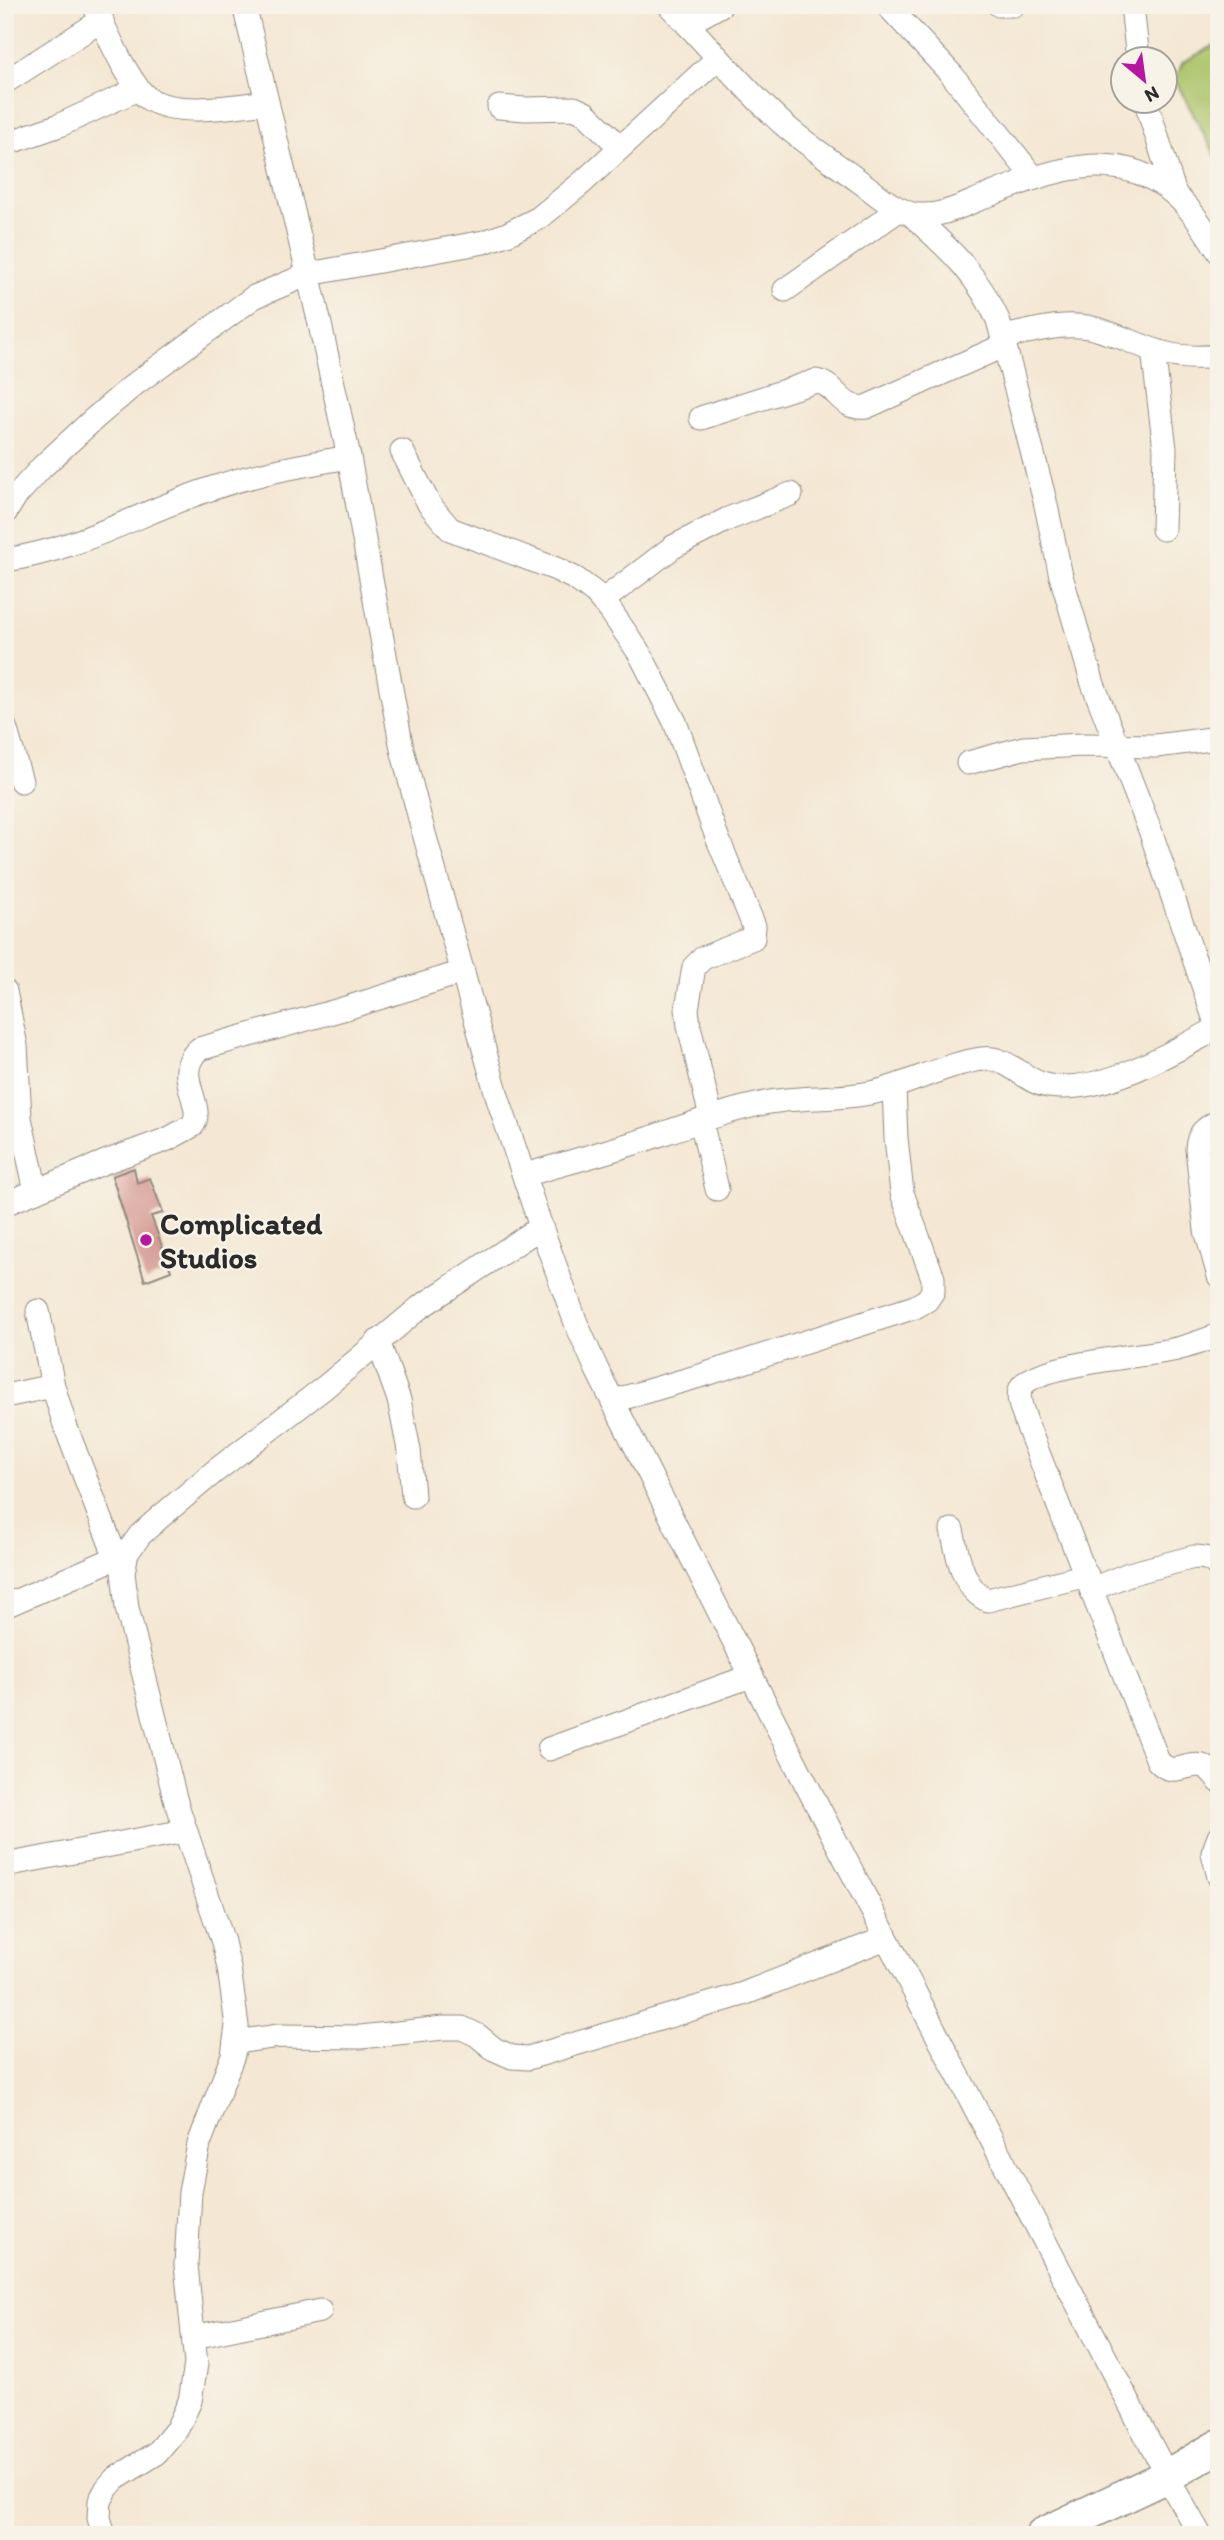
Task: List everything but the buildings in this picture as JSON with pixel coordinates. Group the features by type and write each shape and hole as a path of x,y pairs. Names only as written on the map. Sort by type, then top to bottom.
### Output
{"highway":[{"path":"1092,2535 1171,2485 1219,2446"},
{"path":"1042,2535 1219,2469"}],"street":[{"path":"244,5 309,274 349,457 402,749 498,1099 576,1323 751,1676 1171,2485 1200,2535"},
{"path":"525,1175 706,1119 772,1102 844,1097 894,1087 985,1058 1000,1060 1027,1078 1047,1086 1074,1087 1109,1079 1144,1066 1218,1030 1150,830 1093,684 1061,576 1045,501 1004,341 985,293 970,271 905,211 802,140 753,96 669,5"},
{"path":"687,24 721,5"},
{"path":"887,5 952,75 1034,178"},
{"path":"999,5 1013,5"},
{"path":"1132,5 1136,46"},
{"path":"5,82 98,13 138,89 155,102 181,107 217,108 267,102"},
{"path":"5,513 15,497 42,467 135,384 254,298 309,274 484,242 538,218 562,201 718,58"},
{"path":"5,144 60,125 138,89"},
{"path":"499,107 574,108 585,113 620,146"},
{"path":"1150,116 1175,194"},
{"path":"785,290 905,211 927,215 948,211 1034,178 1097,164 1126,167 1151,177 1175,194 1219,251"},
{"path":"701,418 816,381 826,383 846,404 855,408 866,407 1004,341 1069,326 1102,331 1153,350 1183,356 1219,356"},
{"path":"1153,350 1165,449 1163,529"},
{"path":"402,450 429,504 450,529 556,569 576,579 602,601 627,632 675,722 712,826 754,926 752,938 746,943 703,958 694,967 687,1009 717,1189"},
{"path":"5,560 34,556 78,543 212,488 282,469 349,457"},
{"path":"602,601 673,547 729,519 791,494"},
{"path":"5,727 21,781"},
{"path":"968,763 1023,748 1156,746 1219,738"},
{"path":"5,1203 168,1139 192,1126 196,1116 187,1076 191,1056 198,1049 463,972"},
{"path":"5,991 16,1046 20,1118 36,1191"},
{"path":"613,1401 703,1376 891,1315 927,1300 933,1291 933,1278 902,1193 895,1138 894,1087"},
{"path":"1219,1121 1204,1129 1198,1137 1197,1149 1206,1230 1219,1276"},
{"path":"5,1606 121,1556 140,1535 214,1472 325,1387 379,1341 451,1285 541,1227"},
{"path":"37,1311 53,1387 79,1463 121,1556 127,1608 167,1771 229,1968 237,2025 230,2067 198,2144 193,2166 186,2238 186,2265 196,2364 190,2401 177,2429 157,2453 116,2479 107,2488 100,2501 104,2535"},
{"path":"1219,1335 1174,1349 1093,1360 1032,1379 1023,1384 1019,1393 1020,1404 1158,1761 1172,1770 1199,1764 1206,1766 1219,1781"},
{"path":"379,1341 399,1400 409,1450 413,1496"},
{"path":"5,1396 53,1387"},
{"path":"952,1530 971,1589 978,1597 988,1600 1129,1574 1194,1557 1211,1560 1219,1568"},
{"path":"549,1749 751,1676"},
{"path":"5,1865 186,1831"},
{"path":"1219,1837 1213,1853 1219,1877"},
{"path":"235,2042 279,2036 361,2037 461,2028 477,2035 494,2049 512,2057 528,2058 573,2047 743,1994 886,1938"},
{"path":"194,2337 320,2311"}],"green space":[{"path":"1219,43 1219,162 1178,86 1178,73 1183,62"}],"place":[{"name":"Complicated Studios","path":"146,1240"}]}
